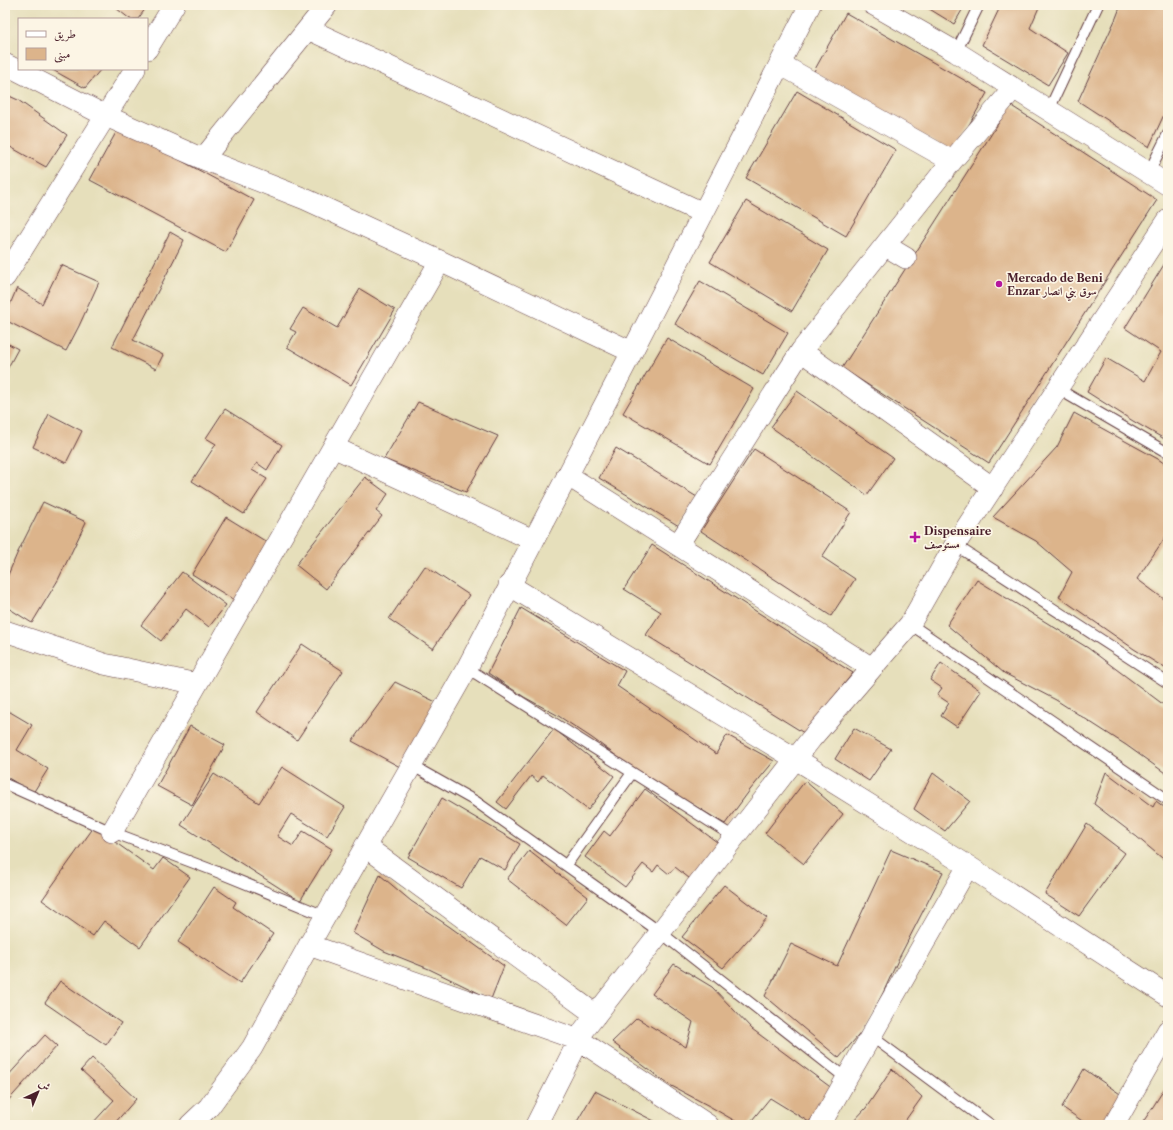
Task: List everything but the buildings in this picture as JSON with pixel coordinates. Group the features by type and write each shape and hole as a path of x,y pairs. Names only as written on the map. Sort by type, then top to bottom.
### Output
{"street":[{"path":"148,47 174,5"},
{"path":"203,158 327,5"},
{"path":"190,1125 209,1107 252,1048 466,668 632,352 810,5"},
{"path":"874,5 956,52 1048,112 1168,185"},
{"path":"308,29 703,213"},
{"path":"5,64 106,116 203,158 305,199 440,260 632,352"},
{"path":"780,64 952,161"},
{"path":"5,277 134,70"},
{"path":"678,545 801,352 952,161 1013,89"},
{"path":"536,1125 584,1030 796,759 910,624 956,545 1168,220"},
{"path":"886,246 906,258"},
{"path":"112,832 440,260"},
{"path":"801,352 993,488"},
{"path":"333,447 533,540"},
{"path":"567,475 872,668"},
{"path":"510,585 796,759 968,866 1168,996"},
{"path":"5,632 104,664 198,684"},
{"path":"365,846 596,1015"},
{"path":"820,1125 968,866"},
{"path":"309,945 579,1040 704,1124"},
{"path":"1114,1125 1168,1030"}],"lane":[{"path":"956,52 979,5"},
{"path":"1048,112 1098,5"},
{"path":"1148,174 1168,134"},
{"path":"1058,388 1168,453"},
{"path":"956,545 1168,683"},
{"path":"910,624 1168,800"},
{"path":"466,668 734,837"},
{"path":"411,765 475,801 566,864 660,932 847,1079"},
{"path":"566,864 632,773"},
{"path":"5,784 112,832 215,871 325,916"},
{"path":"871,1036 991,1125"}],"place":[{"name":"Mercado de Beni Enzar سوق بني انصار","path":"999,284"},
{"name":"Dispensaire مستوصف","path":"915,537"}]}
